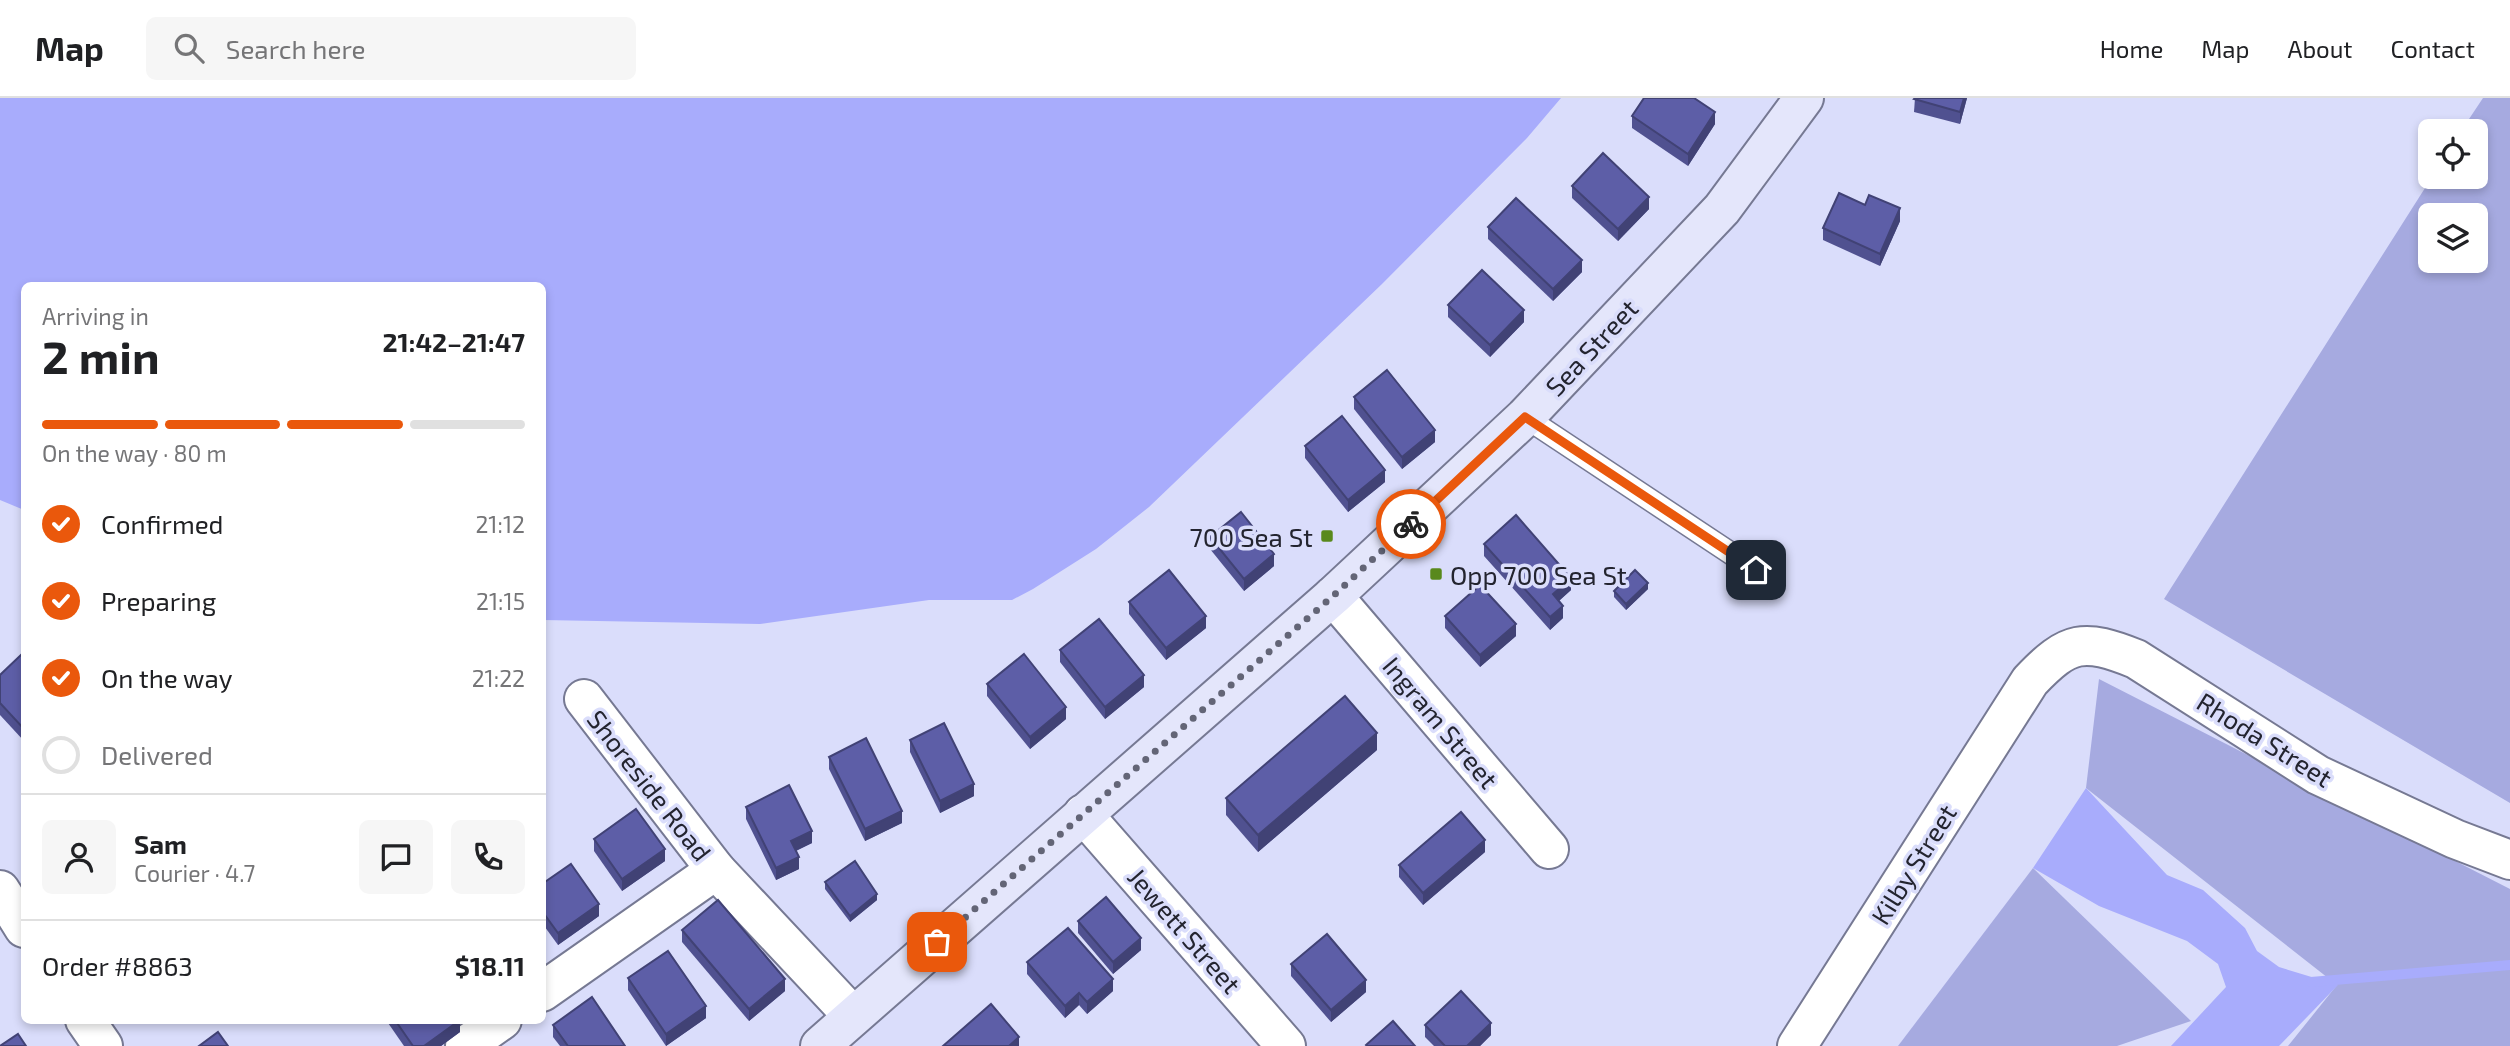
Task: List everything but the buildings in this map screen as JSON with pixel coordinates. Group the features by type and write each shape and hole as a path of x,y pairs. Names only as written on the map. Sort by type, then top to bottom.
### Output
{"main road":[{"name":"Sea Street","path":"836,1036 1083,814 1333,596 1525,417 1721,209 1804,98"}],"street":[{"name":"Ingram Street","path":"1333,596 1549,849"},
{"name":"Rhoda Street","path":"2029,681 2055,655 2072,647 2110,648 2136,659 2318,775 2455,839 2510,860"},
{"name":"Kilby Street","path":"1797,1046 2029,681"},
{"name":"Shoreside Road","path":"584,699 716,870 836,1036"},
{"name":"Jewett Street","path":"1083,814 1286,1046"},
{"name":"Shoreside Road","path":"546,989 716,870"},
{"path":"0,890 21,923"},
{"path":"88,1024 103,1046"},
{"path":"465,1046 496,1024"}],"lane":[{"path":"1525,417 1756,570"}],"shaded area":[{"path":"0,98 1561,98 1527,138 1382,284 1149,507 1096,549 1012,600 929,600 760,624 546,620 546,282 21,282 21,509 0,500"},
{"path":"2483,98 2510,98 2510,803 2164,599 2424,189 2488,189 2488,119 2469,119"},
{"path":"2099,679 2510,889 2510,1046 2288,1046 2337,985 2086,788"},
{"path":"2086,788 2167,875 2203,890 2245,928 2257,951 2279,967 2338,985 2279,1046 2171,1046 2226,987 2218,964 2187,941 2099,906 2033,868"},
{"path":"2033,868 2191,1021 2117,1046 1898,1046"}],"waterway":[{"path":"2311,982 2510,965"}],"way so far":[{"path":"937,942 1333,596 1411,524"}],"place":[{"name":"700 Sea St","path":"1327,536"},
{"name":"Opp 700 Sea St","path":"1436,574"}],"route":[{"path":"1411,524 1525,417 1756,570"}]}
